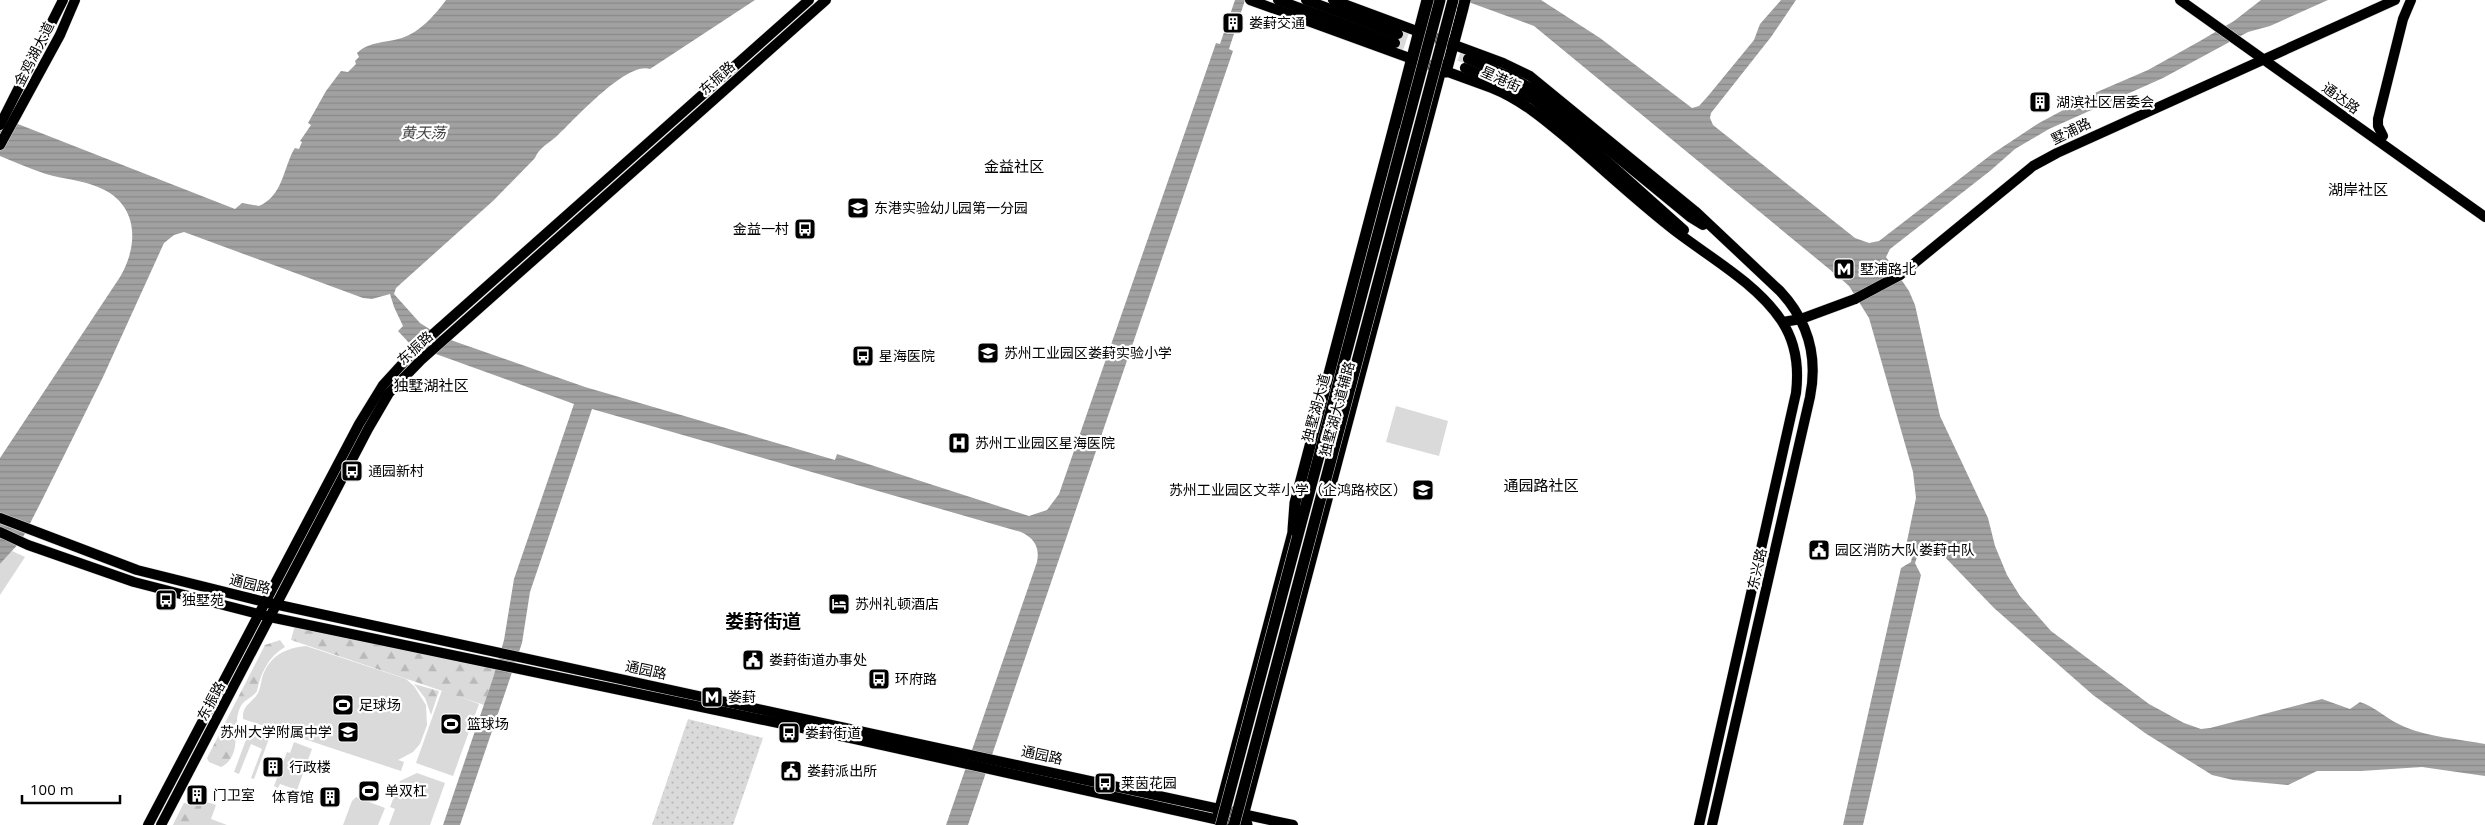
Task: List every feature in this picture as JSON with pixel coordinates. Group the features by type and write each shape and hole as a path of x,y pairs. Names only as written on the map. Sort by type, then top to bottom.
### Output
{"highway":[{"path":"1291,557 1295,504 1394,127 1422,32 1427,0"},
{"name":"独墅湖大道","path":"1229,824 1291,557 1440,0"},
{"path":"1443,71 1460,2"},
{"name":"独墅湖大道","path":"1229,824 1460,2"}],"main road":[{"name":"金鸡湖大道","path":"0,125 63,0"},
{"name":"金鸡湖大道","path":"0,145 17,117 60,35 75,0"},
{"name":"东振路","path":"148,825 366,411 393,374 415,350 809,0"},
{"name":"东振路","path":"162,825 383,403 395,386 428,354 826,0"},
{"name":"星港街","path":"1250,0 1503,93 1530,108 1675,231 1703,249"},
{"path":"1278,0 1396,38 1306,0"},
{"name":"星港街","path":"1333,0 1512,67 1541,84 1695,211 1716,233 1780,291 1801,319"},
{"path":"1422,32 1432,0"},
{"name":"通达路","path":"2180,0 2220,24 2485,217"},
{"name":"通达路","path":"2192,0 2220,24"},
{"name":"墅浦路","path":"1783,322 1801,319 1856,299 1900,275 2034,166 2085,139 2395,0"},
{"path":"2383,136 2378,126 2378,118 2403,20 2411,0"},
{"name":"通达路","path":"2266,57 2383,136 2485,209"},
{"name":"独墅湖大道辅路","path":"1414,61 1220,808 1229,824 1242,816 1443,71"},
{"name":"星港街","path":"1716,233 1690,217 1539,93 1513,78 1466,64 1520,92 1548,110 1703,249 1766,302 1783,322"},
{"name":"东兴路","path":"1712,825 1812,387 1812,352 1801,319"},
{"name":"东兴路","path":"1699,825 1796,393 1797,362 1792,341 1783,322"},
{"name":"通园路","path":"0,518 137,570 277,605 520,657 966,759 990,770 1229,824"},
{"name":"通园路","path":"0,532 134,582 270,617 516,670 966,759 994,759 1220,808 1242,816 1293,825"}],"green space":[{"path":"1396,406 1448,421 1439,456 1386,442"},
{"path":"12,551 25,557 0,595 0,564"},
{"path":"295,625 496,669 484,705 291,640"},
{"path":"280,640 285,647 270,661 263,672 257,691 244,702 240,709 237,720 236,743 232,757 228,763 221,767 209,762 207,758 265,645"},
{"path":"306,646 406,679 414,686 426,705 427,725 420,744 413,752 398,760 404,762 401,771 243,719 244,710 256,697 265,670 273,659 285,651"},
{"path":"414,684 439,691 431,715 425,698"},
{"path":"442,690 479,704 453,776 416,763"},
{"path":"688,719 763,738 733,825 652,825"},
{"path":"250,729 270,736 254,779 251,778 262,749 251,744 239,774 234,772"},
{"path":"294,742 312,749 297,790 280,784 278,788 274,786 287,752 290,753"},
{"path":"417,773 445,783 430,825 389,825 395,809 390,807 400,781"},
{"path":"356,797 385,808 378,825 343,825 352,801"},
{"path":"198,799 216,805 211,819 227,825 173,825 184,803 190,805 191,802 196,804"},
{"path":"198,799 202,800 202,803 198,825 173,825 184,803 190,805 191,802 196,804"}],"water":[{"name":"黄天荡","path":"446,0 755,0 650,69 640,69 615,82 542,148 535,158 494,200 396,288 394,294 420,323 442,337 585,387 835,460 837,454 1029,516 1047,510 1059,494 1216,43 1220,44 1235,0 1245,0 1229,49 1233,51 968,825 946,825 1037,562 1038,552 1033,540 1021,532 592,409 530,592 522,643 460,825 443,825 504,640 514,579 574,404 411,345 398,331 403,326 390,294 372,299 363,298 184,232 174,235 164,243 103,377 42,500 21,541 0,564 0,458 120,277 130,252 132,226 128,214 121,203 111,194 98,187 46,174 0,156 0,117 235,209 242,203 259,206 273,196 281,182 293,151 295,148 299,149 302,142 300,141 311,125 308,123 326,91 341,71 348,72 356,64 355,61 359,57 357,53 367,46 402,38 415,32 432,17"},
{"path":"1463,0 1541,0 1600,38 1692,108 1699,106 1708,96 1754,40 1760,24 1781,0 1796,0 1771,37 1711,113 1710,118 1713,125 1855,238 1869,243 1879,241 1992,154 2039,123 2097,92 2148,70 2234,21 2261,0 2328,0 2270,26 2248,32 2163,78 2049,129 2015,149 1990,171 1890,249 1886,257 1909,291 1915,305 1940,416 1988,518 1995,546 2007,575 2020,596 2051,631 2149,704 2184,723 2201,729 2322,699 2350,709 2360,702 2399,724 2414,730 2485,744 2485,776 2422,767 2361,771 2317,771 2288,785 2233,780 2212,775 2145,733 2093,695 1994,608 1940,552 1932,549 1917,557 1915,563 1921,575 1863,825 1843,825 1901,568 1911,562 1912,557 1906,546 1916,498 1913,472 1869,318 1849,286 1840,278 1534,26"}],"tunnel":[{"path":"1398,34 1422,43"},
{"path":"1395,43 1420,52"},
{"path":"1445,51 1468,59"}],"place":[{"name":"娄葑交通","path":"1233,23"},
{"name":"湖滨社区居委会","path":"2040,102"},
{"name":"东港实验幼儿园第一分园","path":"858,208"},
{"name":"金益一村","path":"805,229"},
{"name":"墅浦路北","path":"1844,269"},
{"name":"苏州工业园区娄葑实验小学","path":"988,353"},
{"name":"星海医院","path":"863,356"},
{"name":"苏州工业园区星海医院","path":"959,443"},
{"name":"通园新村","path":"352,471"},
{"name":"苏州工业园区文萃小学（企鸿路校区）","path":"1423,490"},
{"name":"园区消防大队娄葑中队","path":"1819,550"},
{"name":"独墅苑","path":"166,600"},
{"name":"苏州礼顿酒店","path":"839,604"},
{"name":"娄葑街道办事处","path":"753,660"},
{"name":"环府路","path":"879,679"},
{"name":"娄葑","path":"712,697"},
{"name":"足球场","path":"343,705"},
{"name":"篮球场","path":"451,724"},
{"name":"苏州大学附属中学","path":"348,732"},
{"name":"娄葑街道","path":"789,733"},
{"name":"行政楼","path":"273,767"},
{"name":"娄葑派出所","path":"791,771"},
{"name":"莱茵花园","path":"1105,783"},
{"name":"单双杠","path":"369,791"},
{"name":"门卫室","path":"197,795"},
{"name":"体育馆","path":"330,797"}],"district":[{"name":"金益社区","path":"1014,167"},
{"name":"湖岸社区","path":"2358,190"},
{"name":"独墅湖社区","path":"431,386"},
{"name":"通园路社区","path":"1541,486"},
{"name":"娄葑街道","path":"763,621"}]}
